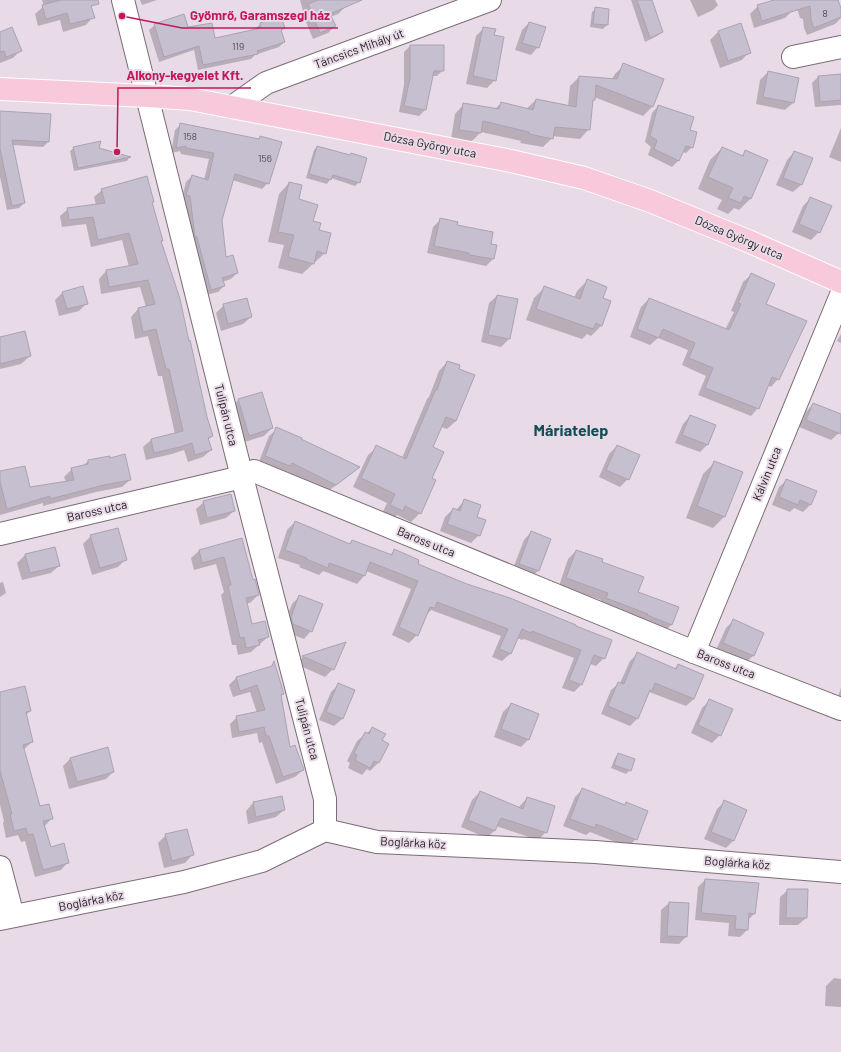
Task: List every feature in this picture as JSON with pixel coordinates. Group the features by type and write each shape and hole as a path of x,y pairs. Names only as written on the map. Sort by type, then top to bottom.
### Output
{"main road":[{"name":"Dózsa György utca","path":"0,89 147,96 190,100 511,161 584,178 650,201 741,238 841,282"}],"street":[{"name":"Tulipán utca","path":"123,0 242,477 325,799 325,830"},
{"name":"Táncsics Mihály út","path":"232,107 266,83 481,2"},
{"path":"793,57 841,47"},
{"name":"Kálvin utca","path":"694,652 841,295"},
{"name":"Baross utca","path":"0,534 242,477 254,471 694,652 841,710"},
{"name":"Boglárka köz","path":"6,918 184,882 262,861 325,830 377,842 595,852 841,872"},
{"path":"0,867 6,918"}],"building":[{"path":"61,0 98,0 99,4 91,6 95,18 70,24 67,13 46,19 42,5"},
{"path":"318,0 362,0 330,14 336,26 320,33 308,4"},
{"path":"637,0 652,0 663,32 650,38"},
{"path":"774,0 838,0 841,8 841,17 814,28 811,20 810,6 762,21 757,5"},
{"path":"595,7 609,9 608,25 593,24"},
{"path":"184,14 188,27 212,23 215,38 261,28 260,23 281,16 285,28 281,30 285,42 257,51 258,54 203,65 199,46 164,57 154,24"},
{"path":"529,22 546,27 539,48 522,43"},
{"path":"741,23 751,53 728,61 718,31"},
{"path":"12,27 22,51 6,57 4,51 0,52 0,32"},
{"path":"483,27 496,29 494,35 504,37 496,81 473,76"},
{"path":"410,45 444,45 444,71 434,71 426,110 404,106 410,78"},
{"path":"623,63 664,79 653,107 596,85 590,130 555,127 553,139 483,121 481,133 459,130 463,103 499,109 501,102 533,110 536,99 576,107 579,76 617,79"},
{"path":"768,71 799,78 794,103 763,97"},
{"path":"841,74 841,100 820,102 818,76"},
{"path":"658,105 694,117 690,130 697,132 693,148 686,146 679,161 654,149 657,140 650,136"},
{"path":"0,111 51,114 49,142 12,140 25,203 12,206 0,149"},
{"path":"180,123 259,139 260,136 282,142 269,184 235,174 222,220 226,257 233,255 238,273 222,278 225,286 211,290 197,237 195,237 190,196 186,195 192,175 208,180 214,153 186,148 186,146 176,148"},
{"path":"101,141 99,148 131,157 78,168 73,147"},
{"path":"317,146 367,158 360,183 333,175 331,180 309,174"},
{"path":"722,147 743,156 745,150 768,160 751,199 744,196 741,203 728,198 733,188 708,177"},
{"path":"794,151 813,158 802,185 783,178"},
{"path":"147,176 154,202 152,202 163,241 161,241 180,299 207,417 213,436 208,438 212,450 195,455 192,443 154,453 151,439 183,431 169,369 166,369 156,329 143,332 138,308 155,304 148,280 109,287 106,270 138,264 129,233 98,240 93,217 69,220 67,208 105,203 101,189"},
{"path":"289,182 302,185 299,199 318,205 313,221 321,223 319,230 331,233 326,254 317,251 314,264 288,257 294,235 278,232"},
{"path":"810,197 832,206 820,233 799,224"},
{"path":"440,218 458,222 457,225 493,232 491,244 497,245 494,259 469,255 469,253 434,246"},
{"path":"751,273 775,284 766,304 807,321 779,380 772,377 759,409 705,388 713,368 689,358 695,343 663,329 659,338 637,329 649,298 729,330 741,304 738,303"},
{"path":"587,279 607,287 603,298 611,301 602,326 596,323 593,329 536,309 544,286 580,299"},
{"path":"83,286 88,304 67,309 62,292"},
{"path":"497,295 518,299 510,339 488,335"},
{"path":"247,298 252,317 228,324 223,304"},
{"path":"25,331 31,356 0,364 0,337"},
{"path":"447,361 460,365 459,369 475,375 456,421 446,417 433,447 444,452 432,478 436,480 421,514 405,506 403,511 390,505 395,494 361,478 376,445 406,459 436,389 437,390"},
{"path":"262,392 273,428 249,436 238,399"},
{"path":"813,403 841,414 841,434 806,420"},
{"path":"690,415 716,425 708,445 682,435"},
{"path":"276,427 302,438 301,439 360,467 336,485 292,463 290,466 265,456"},
{"path":"617,445 640,455 629,480 606,470"},
{"path":"125,454 131,480 104,485 50,499 50,496 7,509 0,482 0,471 25,466 30,487 74,480 71,468 88,464 88,460 110,456 110,458"},
{"path":"714,461 743,472 725,517 697,506"},
{"path":"786,479 817,491 811,505 800,500 798,505 779,497"},
{"path":"231,494 235,511 207,518 203,501"},
{"path":"464,499 481,505 477,517 486,520 480,536 447,524 453,508 460,511"},
{"path":"295,521 350,544 352,540 392,555 394,549 419,560 418,564 467,584 510,598 612,640 605,659 594,655 582,685 569,680 581,650 532,631 531,633 522,629 511,654 499,649 508,629 437,602 435,608 430,607 418,636 399,627 418,581 370,562 365,576 329,563 328,568 285,550"},
{"path":"118,528 127,560 100,568 90,535"},
{"path":"531,531 551,539 539,571 519,564"},
{"path":"242,538 253,580 255,579 259,595 246,598 252,624 265,621 269,637 258,640 260,645 246,648 244,637 240,638 228,586 231,585 224,557 202,563 199,550"},
{"path":"55,547 60,566 30,573 25,554"},
{"path":"576,550 603,559 602,562 644,577 638,592 679,607 672,625 606,598 608,593 566,578"},
{"path":"299,595 323,604 312,632 293,624 291,617"},
{"path":"733,619 764,633 754,656 723,643"},
{"path":"346,642 334,670 302,656"},
{"path":"637,652 676,669 678,664 704,675 694,699 655,683 652,691 650,690 638,719 608,706 618,682 624,684"},
{"path":"274,661 284,694 281,695 290,747 295,745 304,770 283,777 269,736 266,736 264,727 239,732 236,716 265,710 257,685 240,691 236,677 272,666"},
{"path":"338,683 355,690 343,719 326,712"},
{"path":"25,686 31,711 26,712 33,742 23,745 40,806 49,804 53,819 43,821 51,847 64,843 69,863 43,870 33,834 28,835 26,828 14,831 10,814 12,814 0,771 0,692"},
{"path":"709,699 733,709 721,736 698,725"},
{"path":"511,703 539,714 529,740 501,729"},
{"path":"372,727 386,734 382,740 389,744 379,763 374,761 370,768 355,760 357,755 354,753 365,732 369,734"},
{"path":"108,747 114,772 77,782 70,758"},
{"path":"618,753 635,759 631,771 614,765"},
{"path":"582,788 625,805 626,802 648,811 637,840 596,824 595,828 570,819"},
{"path":"480,791 523,809 527,797 555,806 547,833 501,818 495,831 468,820"},
{"path":"282,796 285,810 256,817 253,802"},
{"path":"724,800 747,810 734,841 711,832"},
{"path":"187,829 194,855 172,861 165,834"},
{"path":"705,879 759,883 755,914 749,913 748,930 735,929 736,916 701,913"},
{"path":"787,889 808,889 807,918 786,918"},
{"path":"669,902 689,903 687,937 667,936"}],"place":[{"name":"Gyömrő, Garamszegi ház","path":"122,16"},
{"name":"Alkony-kegyelet Kft.","path":"117,152"}],"district":[{"name":"Máriatelep","path":"571,430"}]}
